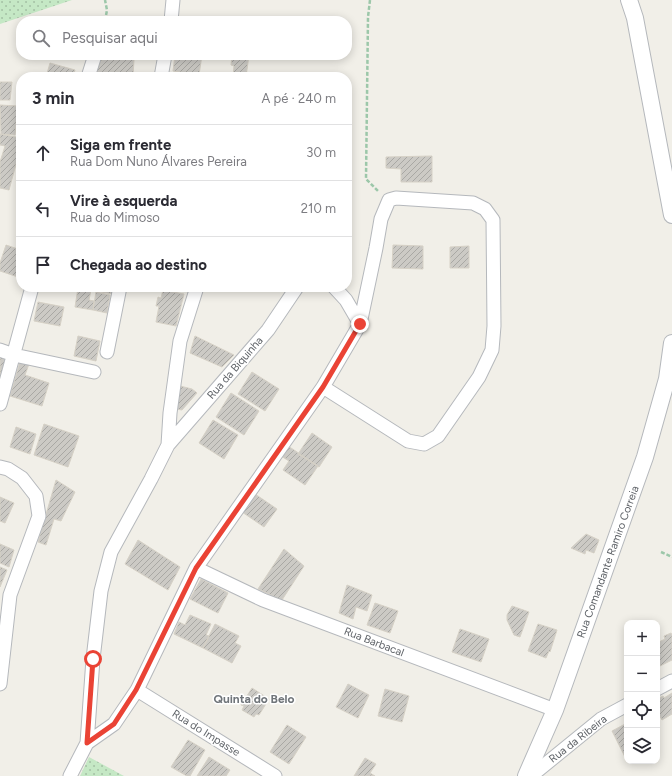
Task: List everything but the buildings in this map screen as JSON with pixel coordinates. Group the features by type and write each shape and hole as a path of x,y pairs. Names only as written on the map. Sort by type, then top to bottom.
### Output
{"street":[{"path":"171,16 173,0"},
{"path":"629,0 635,18 672,215"},
{"path":"635,18 636,0"},
{"path":"90,72 93,60"},
{"path":"162,72 164,60"},
{"path":"87,743 114,724 136,690 196,568 323,387 360,324 381,219 389,200 396,198 473,203 485,209 493,220 494,326 492,350 479,377 438,436 424,444 408,440 323,387"},
{"path":"0,404 31,292"},
{"path":"107,352 119,292"},
{"path":"70,776 87,743 93,659 101,591 111,552 168,445 170,413 180,341 195,292"},
{"name":"Rua da Biquinha","path":"168,445 268,330 294,292"},
{"path":"339,292 346,300 360,324"},
{"name":"Rua Comandante Ramiro Correia","path":"526,776 555,710 645,458 668,379 672,343"},
{"path":"0,350 14,355 94,372"},
{"path":"0,467 8,469 22,478 36,496 39,516 10,595 0,684"},
{"name":"Rua Barbacal","path":"196,568 263,600 555,710"},
{"path":"660,687 672,681"},
{"name":"Rua do Impasse","path":"136,690 275,776"},
{"name":"Rua da Ribeira","path":"531,776 601,719 624,707"}],"path":[{"path":"105,0 107,10 106,16"},
{"path":"370,0 368,17 366,179 376,190 389,200"},
{"path":"661,552 672,556"}],"green space":[{"path":"0,0 72,0 24,16 16,16 16,19 0,24"},
{"path":"89,757 124,776 80,776"}],"district":[{"name":"Quinta do Belo","path":"254,699"}],"route":[{"path":"93,659 87,743 114,724 136,690 196,568 323,387 360,324"}]}
